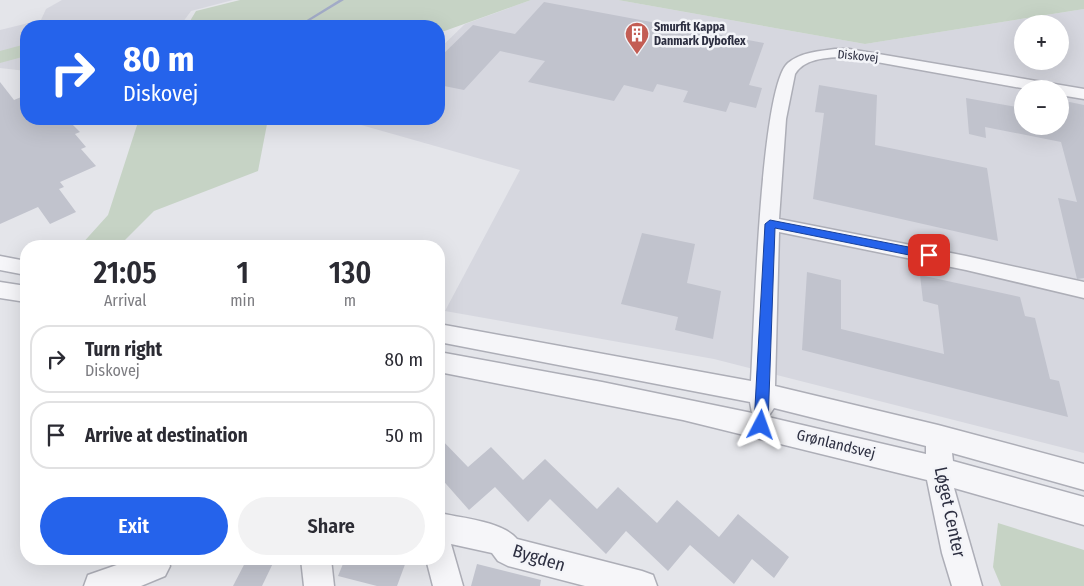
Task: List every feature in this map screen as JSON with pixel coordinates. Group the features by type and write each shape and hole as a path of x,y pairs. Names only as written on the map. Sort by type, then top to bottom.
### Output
{"street":[{"name":"Diskovej","path":"761,425 770,203 778,119 788,74 793,66 801,61 835,53 857,54 1014,82"},
{"path":"1069,92 1084,94"},
{"path":"770,224 966,263 1084,290"},
{"path":"0,263 20,267"},
{"path":"0,290 20,293"},
{"name":"Grønlandsvej","path":"445,334 763,394 938,437 1084,478"},
{"name":"Grønlandsvej","path":"445,363 761,425 939,470 1084,511"},
{"name":"Løget Center","path":"938,437 939,470 946,508 968,586"},
{"name":"Bygden","path":"445,528 500,541 508,551 642,586"},
{"path":"317,565 319,586"},
{"path":"443,565 448,586"},
{"path":"99,586 154,570"}],"shaded area":[{"path":"62,0 233,0 191,11 184,20 41,20 46,9"},
{"path":"531,0 618,0 865,44 1014,20 1014,70 1069,70 1069,15 1046,15 1084,9 1084,453 714,359 445,311 520,170 361,125 445,125 445,43 465,24"},
{"path":"20,25 20,70 0,68 0,30"}],"green space":[{"path":"240,0 531,0 445,31 445,20 191,20 196,11"},
{"path":"618,0 1084,0 1084,9 1046,15 1014,15 1014,20 865,44"},
{"path":"20,46 20,58 0,63 0,51"},
{"path":"137,125 267,125 258,171 154,211 125,240 85,240 108,215"},
{"path":"998,523 1084,550 1084,586 1001,586 993,567"}],"building":[{"name":"Smurfit Kappa Danmark Dyboflex","path":"544,2 764,43 749,85 762,88 756,108 730,102 726,112 683,102 688,91 657,84 653,92 624,85 614,101 528,82 545,61 500,51 464,90 445,86 445,52 473,25 515,34"},
{"path":"0,82 14,100 20,98 20,125 73,125 80,132 75,134 86,147 81,149 96,166 60,182 64,187 59,189 76,212 50,224 38,207 0,224"},
{"path":"819,85 877,95 875,145 987,168 998,241 813,199 824,113 815,112"},
{"path":"966,98 1014,107 1014,133 985,127 986,138 969,134"},
{"path":"1069,102 1084,105 1084,278 1077,279 1058,198 1077,202 1061,142 1026,135 1069,135"},
{"path":"642,233 695,244 687,283 721,291 713,339 675,330 678,317 621,304"},
{"path":"807,272 841,280 841,329 944,354 938,305 923,301 920,275 1020,297 1025,316 1035,318 1050,379 1059,381 1068,417 802,350"},
{"path":"445,443 468,467 491,447 523,480 545,459 597,509 618,487 657,523 677,500 719,537 738,514 789,557 774,578 752,559 734,584 690,545 668,571 626,531 606,554 550,499 528,522 495,487 469,510 445,483"},
{"path":"477,564 541,580 540,586 471,586"},
{"path":"244,565 272,565 262,586 233,586"},
{"path":"343,565 405,565 397,586 377,586 338,576"}],"waterway":[{"path":"309,20 342,0"}],"place":[{"name":"Smurfit Kappa Danmark Dyboflex","path":"637,55"}],"route":[{"path":"761,425 770,224 929,255"}]}
